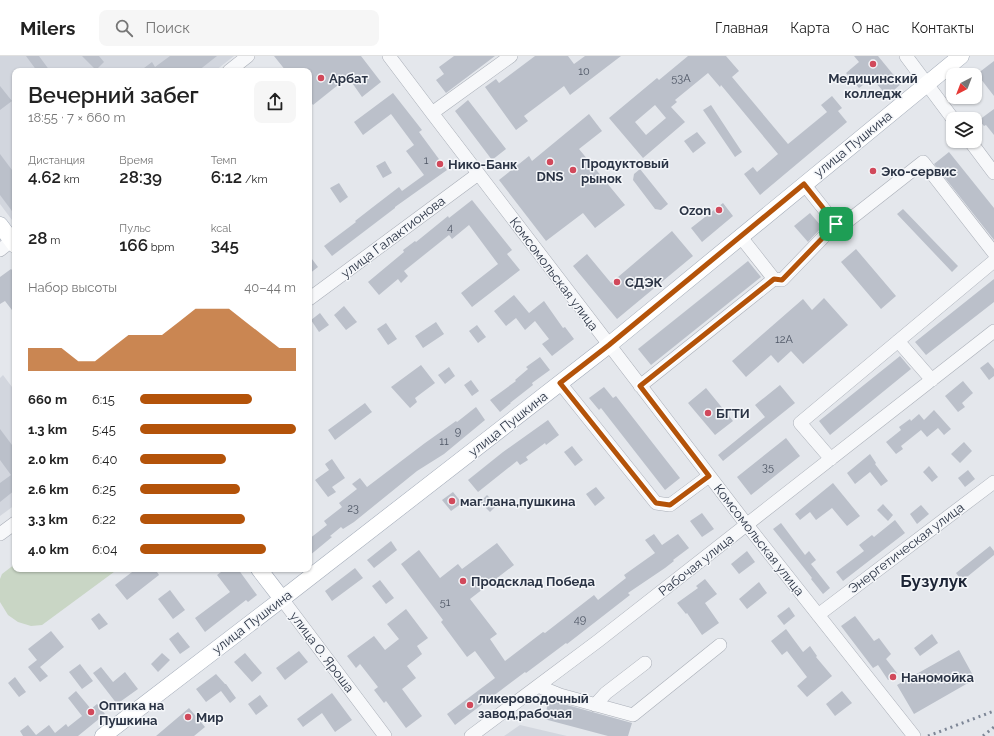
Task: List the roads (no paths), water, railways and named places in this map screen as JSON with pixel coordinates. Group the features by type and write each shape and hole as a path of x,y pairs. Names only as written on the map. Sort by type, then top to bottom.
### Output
{"main road":[{"name":"улица Пушкина","path":"103,736 609,345 961,56"},
{"path":"0,225 11,244"},
{"name":"улица О. Яроша","path":"261,572 282,599"}],"street":[{"path":"233,68 248,56"},
{"name":"Комсомольская улица","path":"389,56 709,476 914,736"},
{"path":"432,114 511,56"},
{"path":"906,56 948,112"},
{"path":"975,148 994,173"},
{"path":"804,184 839,228 922,162 994,253"},
{"name":"улица Галактионова","path":"312,297 478,174"},
{"path":"740,236 774,279 782,280 836,224"},
{"path":"831,459 800,422 994,261"},
{"path":"640,386 774,279"},
{"name":"Рабочая улица","path":"471,736 598,641 994,330"},
{"path":"898,341 932,380"},
{"path":"560,383 656,503 670,505 709,476"},
{"name":"Энергетическая улица","path":"818,615 994,482"},
{"path":"0,534 12,525"},
{"name":"улица О. Яроша","path":"282,599 385,736"},
{"path":"538,686 560,695 633,715 720,645"},
{"path":"595,705 606,693 644,663"}],"railway":[{"path":"928,736 994,711"},
{"path":"983,736 994,727"}],"place":[{"name":"Медицинский колледж","path":"873,64"},
{"name":"Арбат","path":"321,78"},
{"name":"DNS","path":"550,162"},
{"name":"Нико-Банк","path":"440,164"},
{"name":"Продуктовый рынок","path":"573,170"},
{"name":"Эко-сервис","path":"873,171"},
{"name":"Ozon","path":"719,210"},
{"name":"СДЭК","path":"617,282"},
{"name":"БГТИ","path":"708,413"},
{"name":"маг.лана,пушкина","path":"452,501"},
{"name":"Продсклад Победа","path":"463,581"},
{"name":"Наномойка","path":"893,677"},
{"name":"ликероводочный завод,рабочая","path":"470,705"},
{"name":"Оптика на Пушкина","path":"91,712"},
{"name":"Мир","path":"188,717"}],"district":[{"name":"Бузулук","path":"934,581"}]}
